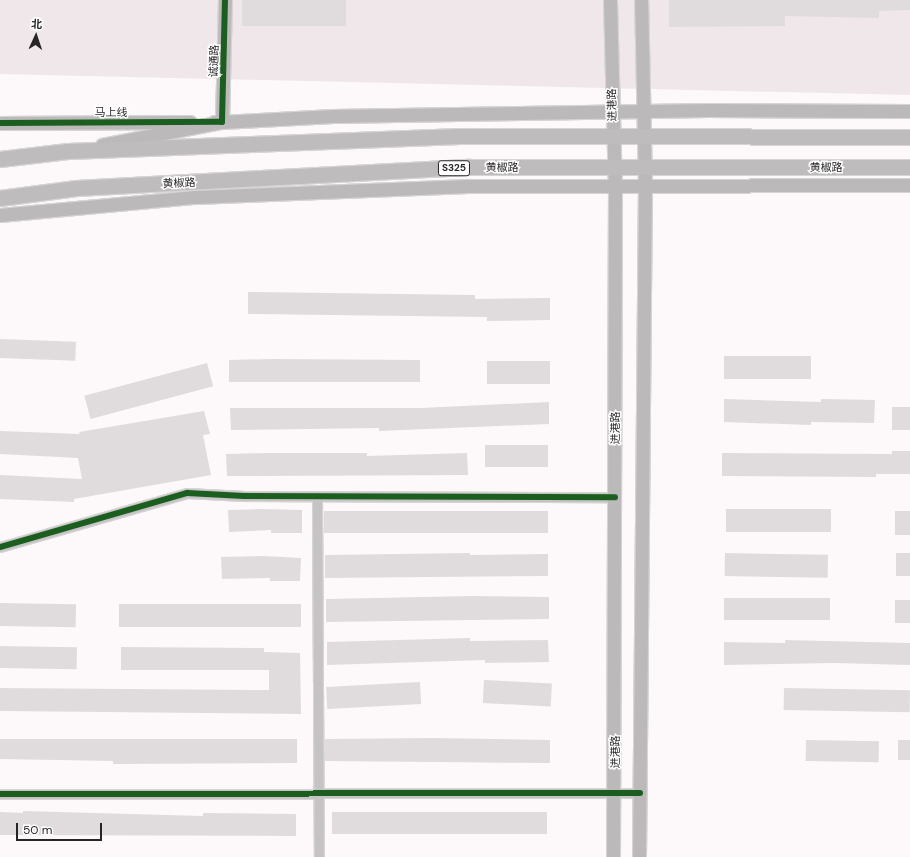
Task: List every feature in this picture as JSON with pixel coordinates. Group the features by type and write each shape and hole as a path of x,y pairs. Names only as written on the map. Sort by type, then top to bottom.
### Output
{"main road":[{"name":"诚通路","path":"222,122 225,0"},
{"name":"进港路","path":"610,0 612,136 615,186 614,857"},
{"path":"639,857 645,185 641,0"},
{"path":"0,159 68,151 222,122 333,116 643,111 910,111"},
{"name":"马上线","path":"0,122 222,122"},
{"path":"68,151 460,136 910,136"},
{"name":"黄椒路","path":"0,198 76,188 461,167 910,167"},
{"path":"0,215 195,197 468,186 910,185"}],"street":[{"path":"0,547 187,493 317,496 615,497"},
{"path":"317,496 319,857"},
{"path":"0,794 640,793"}],"shaded area":[{"path":"0,0 910,0 910,95 0,74"}],"building":[{"path":"242,0 346,0 346,26 242,26"},
{"path":"669,0 910,0 910,10 879,11 879,18 785,16 785,26 669,27"},
{"path":"248,292 475,295 475,299 550,298 550,320 487,321 487,317 248,314"},
{"path":"0,339 76,342 75,361 0,358"},
{"path":"724,356 811,356 811,379 724,379"},
{"path":"229,360 420,360 420,382 229,382"},
{"path":"487,361 550,361 550,384 487,384"},
{"path":"207,363 213,386 91,419 84,396"},
{"path":"724,399 821,402 821,399 875,400 874,423 811,422 811,425 724,422"},
{"path":"549,402 549,424 379,431 379,428 231,430 230,408 421,408"},
{"path":"892,407 910,407 910,430 892,430"},
{"path":"204,411 210,434 203,435 211,475 74,499 74,502 0,499 0,475 82,479 78,458 0,454 0,431 80,434 79,432"},
{"path":"485,445 548,445 548,467 485,467"},
{"path":"892,451 910,451 910,474 876,474 876,477 722,476 722,453 892,454"},
{"path":"367,453 367,456 467,453 468,475 227,476 226,454"},
{"path":"726,509 831,509 831,532 726,532"},
{"path":"228,510 302,510 302,533 271,533 271,530 229,532"},
{"path":"324,511 548,511 548,533 324,533"},
{"path":"895,511 910,511 910,535 895,535"},
{"path":"470,553 470,555 548,554 548,576 325,578 325,555"},
{"path":"725,553 828,555 828,578 725,576"},
{"path":"896,553 910,553 910,576 896,576"},
{"path":"263,556 301,558 300,581 270,581 270,578 222,579 221,557"},
{"path":"473,596 549,597 549,619 326,622 326,599"},
{"path":"724,598 830,598 830,620 724,620"},
{"path":"895,600 910,600 910,623 895,623"},
{"path":"0,603 76,604 76,627 0,626"},
{"path":"119,604 301,604 301,627 119,627"},
{"path":"470,638 470,641 548,640 549,662 485,663 485,660 327,665 327,642"},
{"path":"785,640 910,643 910,665 835,663 724,665 724,642 785,643"},
{"path":"0,646 77,647 77,669 0,668"},
{"path":"121,647 264,648 264,652 300,653 301,714 0,711 0,688 269,690 269,670 121,670"},
{"path":"484,680 552,684 551,707 483,703"},
{"path":"420,682 421,704 327,709 326,687"},
{"path":"784,688 910,690 910,712 784,710"},
{"path":"434,738 550,740 550,763 325,761 325,739"},
{"path":"0,739 297,739 297,763 113,764 113,761 0,759"},
{"path":"806,740 879,741 879,762 806,761"},
{"path":"898,740 910,740 910,760 898,760"},
{"path":"23,811 203,816 203,813 296,814 296,836 0,835 0,812 23,813"},
{"path":"332,812 547,812 547,834 332,834"}],"cycle path":[{"path":"0,123 222,122 225,0"},
{"path":"0,547 187,493 244,496 615,497"},
{"path":"0,794 640,793"}]}
